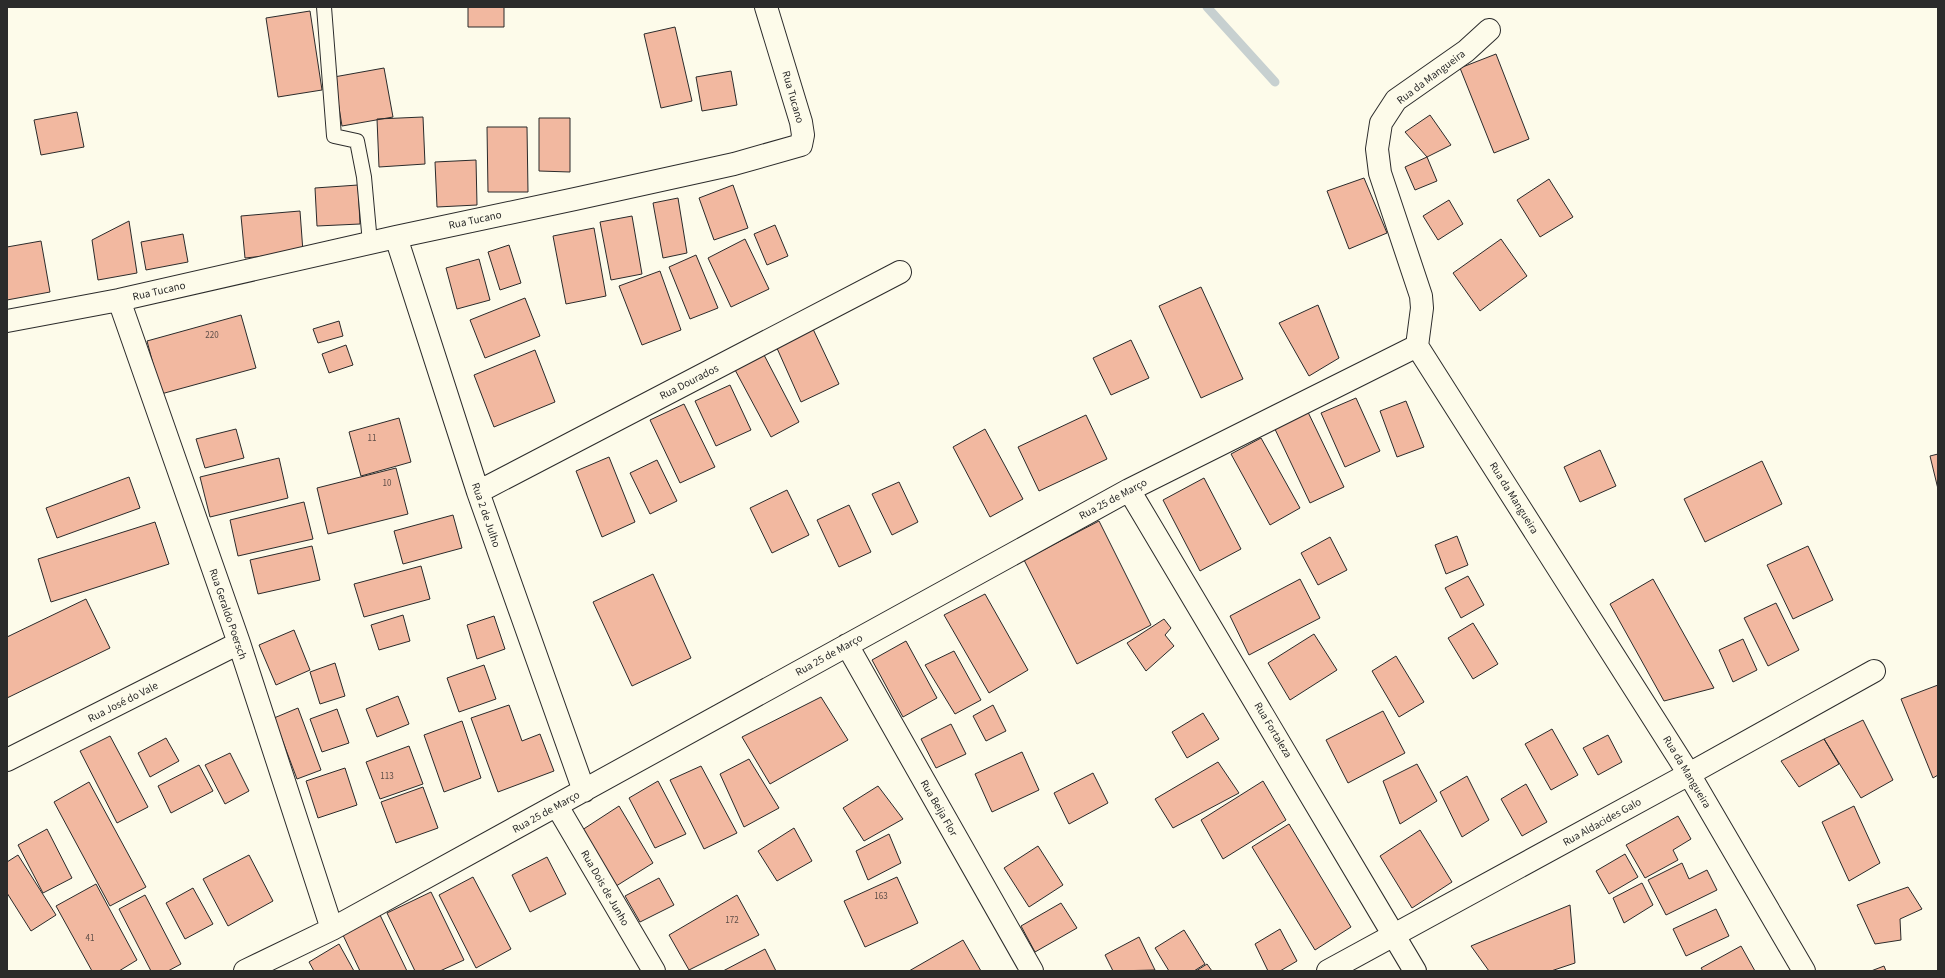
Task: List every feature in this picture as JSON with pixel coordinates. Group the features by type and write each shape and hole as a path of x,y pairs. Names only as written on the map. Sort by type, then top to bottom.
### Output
{"street":[{"name":"Rua Tucano","path":"7,321 119,300 396,236 575,200 734,164 801,145 803,135 800,122 766,7"},
{"name":"Rua da Mangueira","path":"1489,30 1466,51 1396,100 1381,123 1377,149 1380,172 1421,296 1422,308 1417,346 1689,774 1804,971"},
{"name":"Rua 2 de Julho","path":"396,236 478,492 584,791"},
{"name":"Rua Dourados","path":"478,492 900,272"},
{"name":"Rua Geraldo Poersch","path":"119,300 239,643 332,929"},
{"name":"Rua 25 de Março","path":"245,971 282,963 332,929 1129,490 1417,346"},
{"name":"Rua Fortaleza","path":"1129,490 1396,935 1415,971"},
{"name":"Rua José do Vale","path":"7,760 239,643"},
{"name":"Rua Beija Flor","path":"847,645 1032,971"},
{"name":"Rua Aldacides Galo","path":"1328,971 1874,672"},
{"name":"Rua Dois de Junho","path":"557,806 654,971"}],"lane":[{"path":"324,7 334,136 357,141 364,176 370,243"}],"building":[{"path":"468,7 504,7 504,27 468,27"},
{"path":"310,11 322,90 278,97 266,18"},
{"path":"675,27 692,101 661,108 644,34"},
{"path":"1496,54 1529,139 1494,153 1460,68"},
{"path":"384,68 393,117 342,126 334,77"},
{"path":"731,71 737,105 702,111 696,77"},
{"path":"77,112 84,147 41,155 34,120"},
{"path":"1430,115 1451,145 1427,157 1405,132"},
{"path":"423,117 425,164 379,167 377,119"},
{"path":"539,118 570,118 570,172 539,171"},
{"path":"487,127 527,127 528,192 488,192"},
{"path":"1427,157 1437,181 1415,190 1405,167"},
{"path":"476,160 477,205 437,207 435,162"},
{"path":"1364,178 1387,233 1349,249 1327,191"},
{"path":"1549,179 1573,217 1540,237 1517,200"},
{"path":"358,185 360,224 317,226 315,188"},
{"path":"733,185 748,228 714,240 699,198"},
{"path":"678,198 687,253 663,258 653,203"},
{"path":"1449,200 1463,224 1438,240 1423,216"},
{"path":"300,211 303,252 245,258 241,216"},
{"path":"632,216 642,274 611,280 600,222"},
{"path":"129,221 137,273 98,280 92,240"},
{"path":"775,225 788,256 767,265 754,234"},
{"path":"594,228 606,296 566,304 553,236"},
{"path":"183,234 188,262 146,270 141,242"},
{"path":"745,239 769,289 731,307 708,258"},
{"path":"1501,239 1527,276 1480,311 1453,273"},
{"path":"41,241 50,292 7,300 7,247"},
{"path":"509,245 521,283 500,290 488,252"},
{"path":"696,255 718,308 690,319 669,267"},
{"path":"479,259 490,300 457,309 446,268"},
{"path":"660,271 681,330 642,345 619,286"},
{"path":"1201,287 1243,379 1201,398 1159,306"},
{"path":"525,298 540,336 485,358 470,320"},
{"path":"1318,305 1339,358 1309,376 1279,323"},
{"path":"241,315 256,368 161,394 147,341"},
{"path":"339,321 343,336 318,343 313,329"},
{"path":"813,329 839,384 801,402 776,346"},
{"path":"1131,340 1149,378 1111,395 1093,358"},
{"path":"346,345 353,365 329,373 322,354"},
{"path":"535,350 555,402 494,427 474,375"},
{"path":"763,353 799,422 771,437 734,368"},
{"path":"730,385 751,430 716,446 695,401"},
{"path":"1356,398 1380,451 1345,467 1321,413"},
{"path":"1406,401 1424,447 1397,457 1380,411"},
{"path":"684,404 715,467 680,483 650,420"},
{"path":"1306,408 1344,487 1310,503 1273,425"},
{"path":"1086,415 1107,459 1039,491 1018,447"},
{"path":"399,418 411,462 361,476 349,432"},
{"path":"236,429 244,458 205,468 196,439"},
{"path":"985,429 1023,499 990,517 953,447"},
{"path":"1261,438 1300,508 1270,525 1231,454"},
{"path":"1600,450 1616,486 1580,502 1564,467"},
{"path":"1938,454 1938,489 1930,456"},
{"path":"609,457 635,522 602,537 576,471"},
{"path":"279,458 288,498 210,517 200,477"},
{"path":"657,460 677,501 650,514 630,473"},
{"path":"1762,461 1782,504 1705,542 1684,499"},
{"path":"396,468 408,514 328,534 317,488"},
{"path":"129,477 140,508 57,538 46,508"},
{"path":"1204,478 1241,549 1200,571 1163,500"},
{"path":"899,482 918,522 892,535 872,494"},
{"path":"787,490 809,535 772,553 750,508"},
{"path":"304,502 313,539 238,556 230,520"},
{"path":"849,505 871,552 839,567 817,520"},
{"path":"453,515 462,548 403,564 394,531"},
{"path":"1099,521 1151,625 1077,664 1024,560"},
{"path":"155,522 169,564 51,602 38,559"},
{"path":"1457,536 1468,565 1446,574 1435,545"},
{"path":"1330,537 1347,570 1318,585 1301,553"},
{"path":"312,546 320,580 258,594 250,560"},
{"path":"1808,546 1833,600 1793,619 1767,565"},
{"path":"421,566 430,599 364,617 354,584"},
{"path":"653,574 691,658 632,686 593,602"},
{"path":"1468,576 1484,605 1461,618 1445,588"},
{"path":"1300,579 1320,618 1249,655 1230,616"},
{"path":"1653,579 1714,688 1664,701 1610,604"},
{"path":"985,594 1028,670 989,693 944,615"},
{"path":"86,599 110,648 7,698 7,637"},
{"path":"1776,603 1799,650 1768,666 1744,618"},
{"path":"403,615 410,641 379,650 371,625"},
{"path":"494,616 505,649 477,659 467,625"},
{"path":"1164,619 1171,628 1165,635 1174,646 1146,671 1127,643"},
{"path":"1473,623 1498,664 1473,679 1448,638"},
{"path":"294,630 310,670 276,685 259,645"},
{"path":"1314,634 1337,670 1290,700 1268,663"},
{"path":"1743,639 1757,670 1733,682 1719,650"},
{"path":"906,641 937,698 903,717 872,660"},
{"path":"954,651 981,700 955,714 925,665"},
{"path":"1396,656 1424,702 1399,717 1372,671"},
{"path":"335,663 345,696 320,704 310,672"},
{"path":"484,665 496,699 459,712 447,678"},
{"path":"1938,685 1938,775 1933,778 1901,699"},
{"path":"398,696 409,724 377,737 366,709"},
{"path":"821,697 848,740 770,784 742,737"},
{"path":"509,705 522,741 540,734 554,771 498,792 471,718"},
{"path":"993,705 1006,731 986,741 973,716"},
{"path":"298,708 321,770 297,779 274,718"},
{"path":"337,709 349,743 322,752 310,719"},
{"path":"1383,711 1405,753 1348,783 1326,740"},
{"path":"1203,713 1219,739 1187,758 1172,732"},
{"path":"1863,720 1893,780 1861,798 1824,739"},
{"path":"462,721 481,778 444,792 424,735"},
{"path":"951,724 966,754 936,768 921,739"},
{"path":"1552,729 1578,775 1551,790 1525,744"},
{"path":"1608,735 1622,762 1598,775 1583,748"},
{"path":"110,736 148,807 117,823 80,751"},
{"path":"166,738 179,761 150,777 138,753"},
{"path":"1824,739 1839,764 1799,787 1781,761"},
{"path":"409,746 423,784 380,799 366,762"},
{"path":"1022,752 1039,790 992,812 975,774"},
{"path":"230,753 249,791 225,804 205,765"},
{"path":"749,759 779,808 744,827 720,774"},
{"path":"1218,762 1239,793 1173,828 1155,799"},
{"path":"1417,764 1437,801 1400,824 1383,781"},
{"path":"199,765 213,791 171,813 158,786"},
{"path":"701,766 737,833 704,849 670,780"},
{"path":"345,768 357,805 318,818 306,781"},
{"path":"1093,773 1108,803 1069,824 1054,793"},
{"path":"1467,776 1489,820 1462,837 1440,792"},
{"path":"658,781 686,834 655,848 629,798"},
{"path":"1263,781 1286,820 1223,859 1201,820"},
{"path":"89,782 146,887 110,906 54,802"},
{"path":"1526,784 1547,822 1522,836 1501,799"},
{"path":"878,786 903,819 864,841 843,808"},
{"path":"423,787 438,828 396,843 381,802"},
{"path":"619,806 653,863 613,888 579,832"},
{"path":"1854,806 1880,863 1849,881 1822,822"},
{"path":"1678,816 1691,839 1673,850 1678,860 1645,878 1626,845"},
{"path":"1289,824 1351,927 1315,950 1252,847"},
{"path":"794,828 812,861 777,881 758,851"},
{"path":"47,829 72,878 43,893 18,845"},
{"path":"1420,830 1452,882 1412,908 1380,856"},
{"path":"889,834 901,863 868,880 856,851"},
{"path":"1038,846 1063,885 1029,907 1004,868"},
{"path":"1625,854 1638,877 1609,894 1596,871"},
{"path":"18,855 56,915 31,931 7,893 7,862"},
{"path":"249,855 273,901 228,926 203,879"},
{"path":"547,857 566,894 530,912 512,875"},
{"path":"1682,863 1689,879 1707,870 1717,890 1666,915 1648,880"},
{"path":"473,877 511,949 476,968 439,895"},
{"path":"897,877 918,923 865,947 844,901"},
{"path":"659,878 674,905 640,922 625,896"},
{"path":"1642,883 1653,905 1624,923 1613,898"},
{"path":"96,884 137,960 119,971 92,971 56,906"},
{"path":"1908,887 1922,909 1900,919 1901,940 1875,944 1857,905"},
{"path":"193,888 213,924 185,939 166,903"},
{"path":"431,892 464,960 440,971 415,971 387,913"},
{"path":"145,895 181,964 168,971 151,971 119,909"},
{"path":"737,895 759,935 689,970 669,935"},
{"path":"1061,903 1077,928 1035,952 1021,926"},
{"path":"1570,905 1575,963 1551,971 1489,971 1471,946"},
{"path":"1716,909 1729,936 1686,956 1673,929"},
{"path":"380,915 407,971 360,971 342,933"},
{"path":"1280,929 1297,961 1280,971 1268,971 1255,944"},
{"path":"1184,930 1205,964 1194,971 1169,971 1155,948"},
{"path":"1139,937 1155,970 1113,971 1105,955"},
{"path":"963,940 981,971 909,971"},
{"path":"339,944 354,971 314,971 309,962"},
{"path":"1741,946 1755,971 1703,971 1701,968"},
{"path":"765,949 776,971 723,971"},
{"path":"1207,964 1212,971 1196,971"},
{"path":"1884,966 1886,971 1871,971"}],"waterway":[{"path":"1207,7 1275,82"}]}
